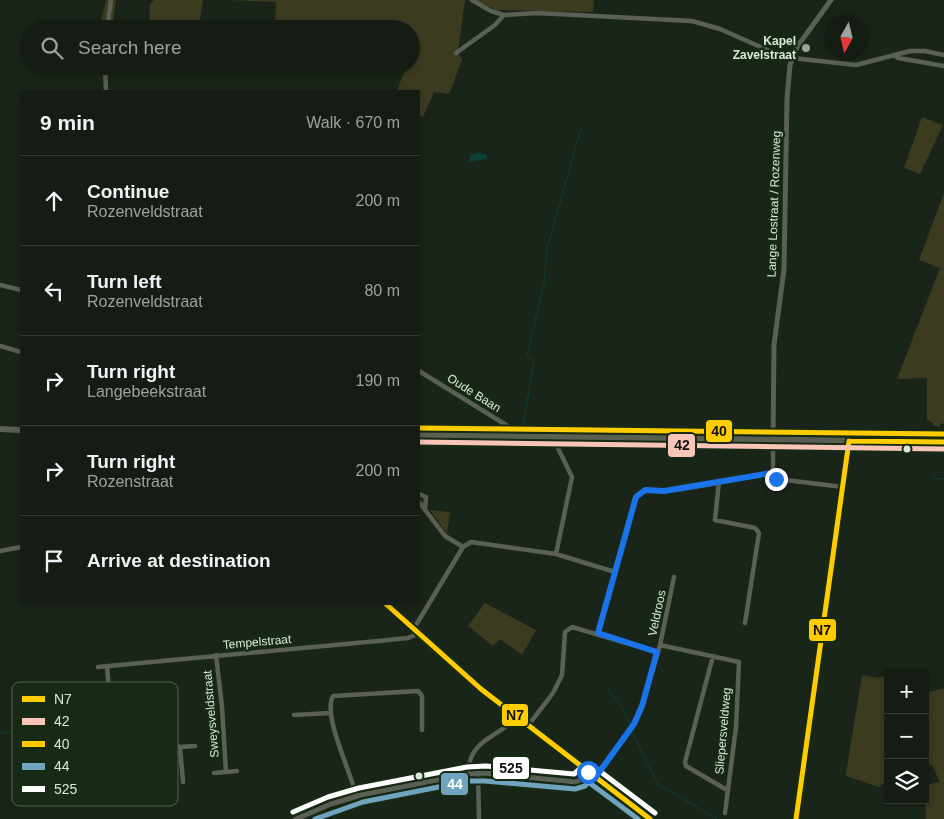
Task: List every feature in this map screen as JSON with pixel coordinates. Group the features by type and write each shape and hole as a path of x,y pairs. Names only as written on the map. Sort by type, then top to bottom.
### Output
{"main road":[{"path":"0,429 20,430"},
{"path":"420,435 944,442"}],"street":[{"path":"108,20 111,0"},
{"path":"472,0 491,11 504,15 556,14 692,21 720,29 779,56 856,65 918,51 944,55"},
{"path":"792,57 831,0"},
{"path":"456,53 495,25 504,15"},
{"path":"894,55 897,58 944,66"},
{"name":"Lange Lostraat / Rozenweg","path":"772,440 773,354 784,269 787,99 792,57"},
{"path":"105,75 106,90"},
{"path":"0,285 20,290"},
{"path":"0,346 20,352"},
{"name":"Oude Baan","path":"420,372 511,428 512,437"},
{"path":"555,437 556,444 572,477 556,554"},
{"path":"772,440 773,473 776,479 843,487"},
{"path":"796,819 849,441"},
{"path":"598,633 636,497 645,490 664,491 773,473"},
{"path":"719,482 715,520 755,528 759,533 745,623"},
{"path":"420,494 426,497 425,510"},
{"path":"420,503 445,536 463,547"},
{"path":"415,632 463,547 471,542 556,554 615,572"},
{"path":"0,551 20,547"},
{"name":"Veldroos","path":"595,778 634,724 642,706 660,645 674,577"},
{"path":"387,605 415,632 527,727 650,819"},
{"path":"527,727 553,692 562,675 565,632 572,627 598,633 657,652"},
{"name":"Tempelstraat","path":"98,667 393,640 414,637 415,632"},
{"path":"660,645 713,656"},
{"name":"Sweysveldstraat","path":"216,655 222,707 226,772"},
{"name":"Sliepersveldweg","path":"713,656 739,662 736,727 727,790 686,766 685,762 713,656"},
{"path":"107,666 108,682"},
{"path":"356,796 352,777 345,765 330,713 330,700 336,694 418,691 422,696 422,730"},
{"path":"294,715 330,713"},
{"path":"468,774 470,762 480,743 516,718"},
{"path":"183,782 180,747 195,746"},
{"name":"Sweysveldstraat","path":"214,773 237,771"},
{"path":"575,782 583,779 588,772"},
{"path":"296,819 356,796 468,774 478,773 575,782 595,786"},
{"path":"478,773 479,819"},
{"path":"725,813 727,790"}],"shaded area":[{"path":"106,0 116,0 113,20 101,20"},
{"path":"154,0 203,0 200,20 149,20 150,4"},
{"path":"230,0 465,0 458,52 462,60 449,94 434,92 423,117 420,116 420,90 397,90 403,75 420,75 420,20 275,20 276,2"},
{"path":"476,0 594,0 593,12 496,10"},
{"path":"922,117 943,125 920,174 904,168"},
{"path":"944,193 944,424 941,423 939,429 938,426 933,426 933,423 927,420 927,378 897,379 940,268 919,260"},
{"path":"430,510 450,512 447,534"},
{"path":"485,603 536,630 522,655 500,639 493,646 468,626"},
{"path":"862,675 877,678 884,676 884,783 879,787 846,776"},
{"path":"944,688 944,819 926,819 926,804 929,804 929,784 940,782 932,765 929,765 929,692"}],"water":[{"path":"486,154 487,159 469,162 470,155"}],"waterway":[{"path":"535,362 527,355 544,284 547,249 581,128"},
{"path":"523,426 534,362"},
{"path":"933,478 944,479"},
{"path":"607,688 623,708 629,723"},
{"path":"0,733 12,732"},
{"path":"633,732 644,758 659,785 717,819"}],"transit line":[{"name":"40","path":"420,428 944,434"},
{"name":"N7","path":"849,441 944,442"},
{"name":"N7","path":"796,819 849,441"},
{"name":"42","path":"420,442 944,449"},
{"name":"N7","path":"387,605 481,689 650,819"},
{"name":"525","path":"293,812 328,797 359,788 467,767 486,766 574,774 582,767"},
{"name":"525","path":"593,766 655,813"},
{"name":"44","path":"315,819 363,802 469,781 575,789 585,786 594,777"},
{"name":"44","path":"583,778 638,819"}],"place":[{"name":"Kapel Zavelstraat","path":"806,48"}],"route":[{"path":"588,772 595,778 634,724 650,682 657,652 598,633 639,492 645,490 664,491 773,473 776,479"}]}
